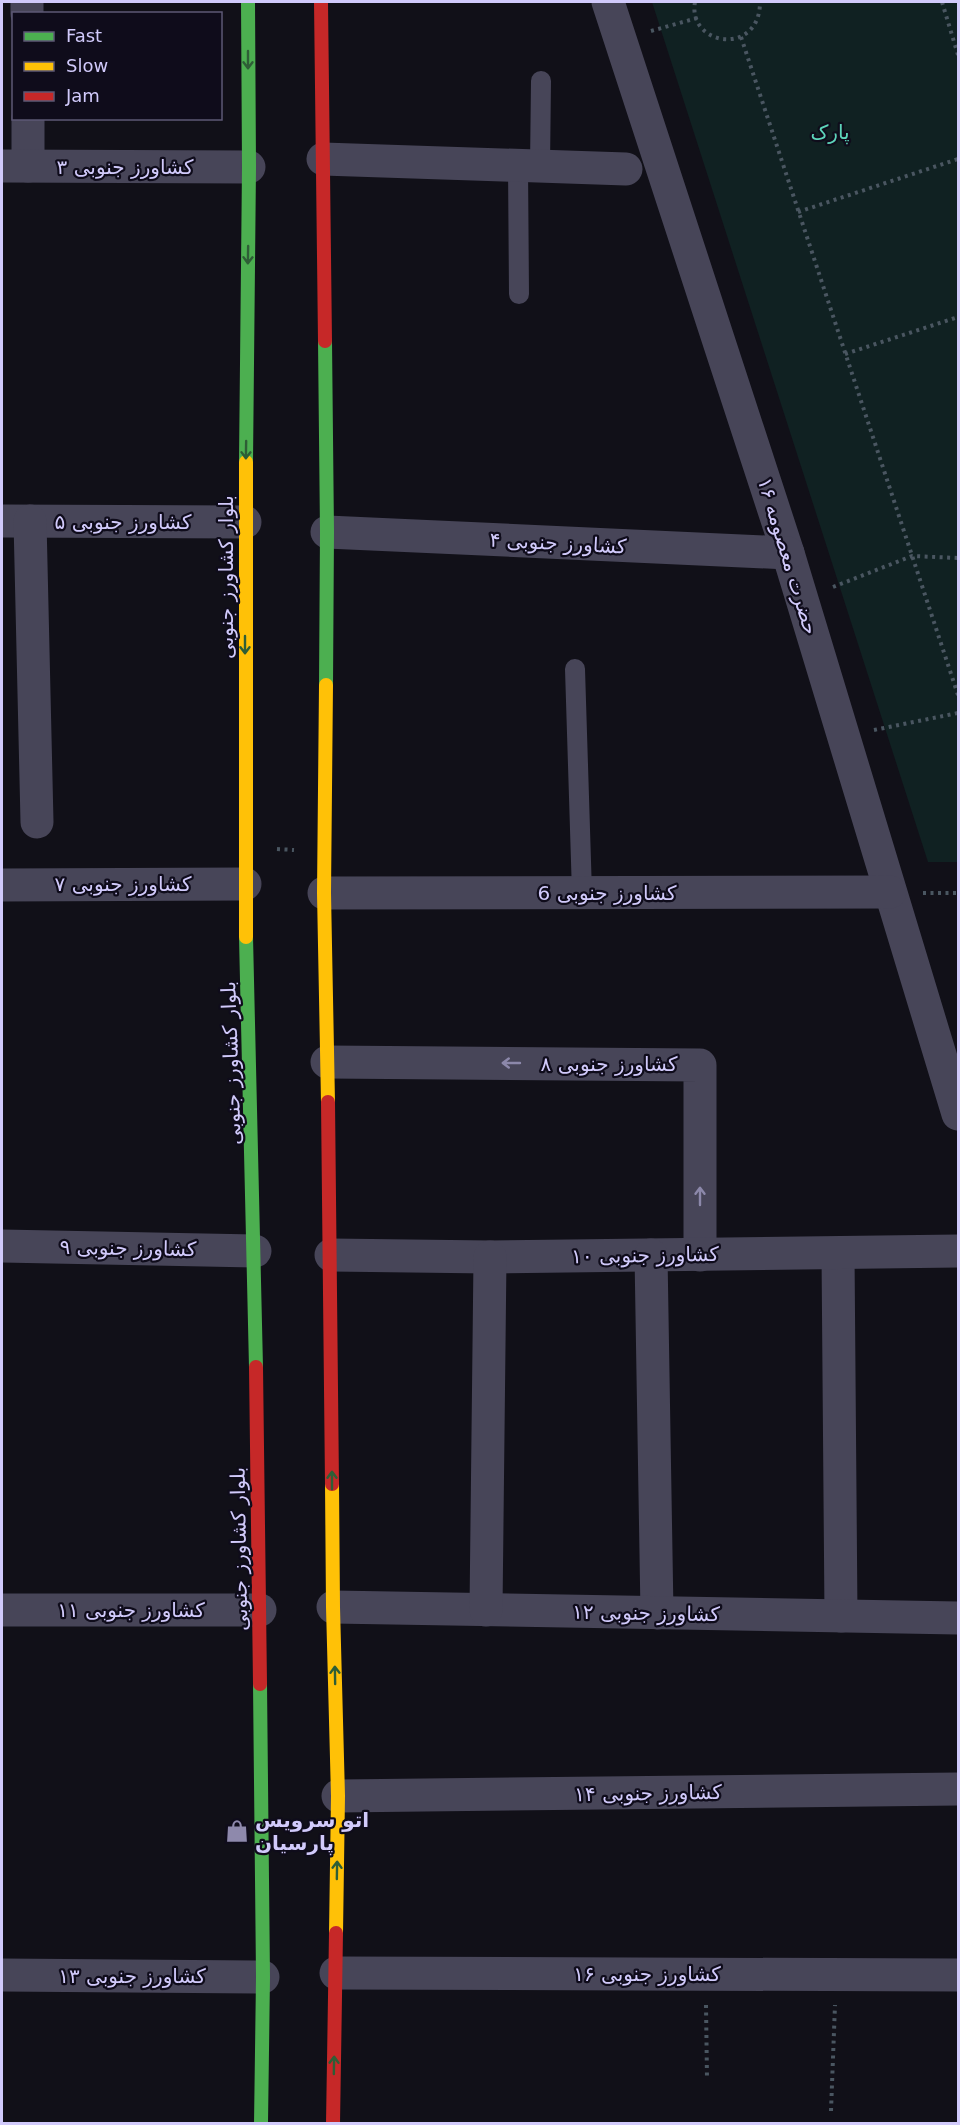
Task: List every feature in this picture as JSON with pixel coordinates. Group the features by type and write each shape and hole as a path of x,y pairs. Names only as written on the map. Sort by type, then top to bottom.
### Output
{"main road":[{"name":"بلوار کشاورز جنوبی","path":"248,2 245,884 255,1251 260,1610 263,1977 261,2124"},
{"path":"321,2 327,532 324,893 331,1255 333,1607 338,1796 333,2124"}],"street":[{"name":"حضرت معصومه ۱۶","path":"608,2 788,554 958,1114"},
{"path":"15,166 27,120"},
{"path":"323,159 626,169"},
{"name":"کشاورز جنوبی ۳","path":"15,166 249,167"},
{"path":"16,521 37,822"},
{"name":"کشاورز جنوبی ۵","path":"16,521 245,522"},
{"name":"کشاورز جنوبی ۴","path":"327,532 788,554"},
{"name":"کشاورز جنوبی ۷","path":"2,885 245,884"},
{"name":"کشاورز جنوبی 6","path":"324,893 890,892"},
{"name":"کشاورز جنوبی ۸","path":"327,1062 700,1065 700,1255"},
{"name":"کشاورز جنوبی ۹","path":"2,1246 255,1251"},
{"name":"کشاورز جنوبی ۱۰","path":"331,1255 490,1257 958,1251"},
{"path":"838,1253 841,1616"},
{"path":"651,1255 657,1613"},
{"path":"486,1610 490,1257"},
{"name":"کشاورز جنوبی ۱۲","path":"333,1607 958,1618"},
{"name":"کشاورز جنوبی ۱۱","path":"2,1610 260,1610"},
{"name":"کشاورز جنوبی ۱۴","path":"338,1796 958,1789"},
{"name":"کشاورز جنوبی ۱۶","path":"336,1972 958,1975"},
{"name":"کشاورز جنوبی ۱۳","path":"2,1975 263,1977"}],"lane":[{"path":"519,294 529,166 541,81"},
{"path":"575,669 582,893"}],"path":[{"path":"695,2 694,10 702,29 720,39 741,37 756,23 759,2"},
{"path":"942,2 958,55"},
{"path":"620,39 697,18"},
{"path":"741,37 958,695"},
{"path":"798,212 958,159"},
{"path":"845,354 958,317"},
{"path":"802,599 912,556 958,558"},
{"path":"843,736 958,713"},
{"path":"245,848 324,850"},
{"path":"706,1974 707,2078"},
{"path":"831,2111 836,1974"}],"green space":[{"name":"پارک","path":"652,2 958,2 958,862 928,862"}],"traffic: fast":[{"path":"246,462 248,2"},
{"path":"325,341 326,685"},
{"path":"246,937 256,1367"},
{"path":"260,1684 263,1977 261,2124"}],"traffic: slow":[{"path":"246,462 246,937"},
{"path":"326,685 324,893 328,1102"},
{"path":"332,1484 338,1796 336,1933"}],"traffic: jam":[{"path":"321,2 325,341"},
{"path":"328,1102 332,1484"},
{"path":"256,1367 260,1684"},
{"path":"333,2124 336,1933"}],"place":[{"name":"اتو سرویس پارسیان","path":"237,1831"}]}
